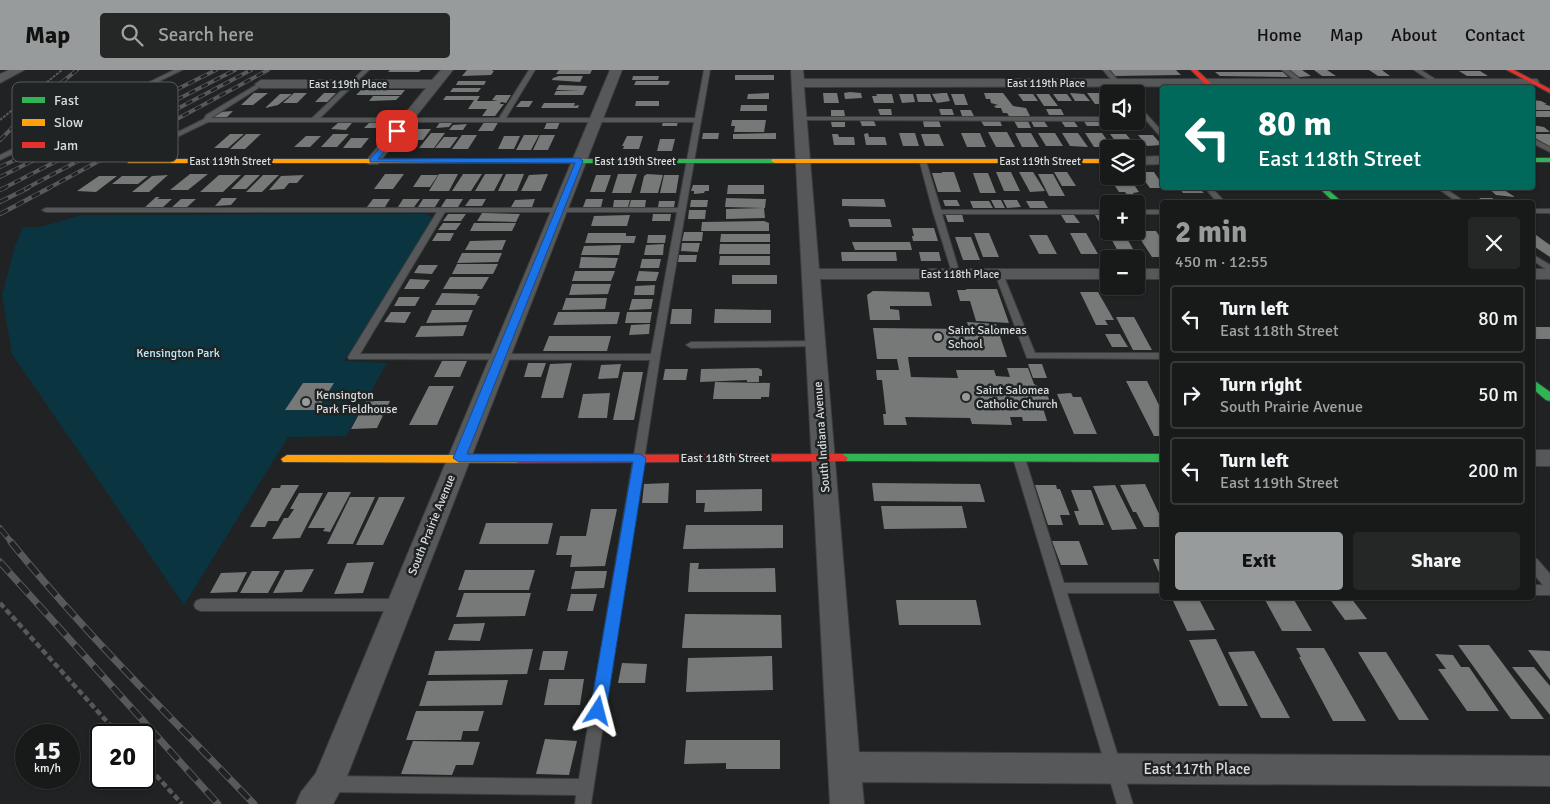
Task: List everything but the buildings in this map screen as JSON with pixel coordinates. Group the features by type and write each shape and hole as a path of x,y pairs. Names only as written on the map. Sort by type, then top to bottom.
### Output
{"street":[{"path":"0,80 18,70"},
{"path":"373,161 447,70"},
{"name":"South Prairie Avenue","path":"322,797 616,70"},
{"path":"1194,70 1211,85"},
{"path":"1510,70 1550,91"},
{"name":"East 119th Place","path":"798,77 1211,85 1442,85 1533,82"},
{"name":"South Indiana Avenue","path":"798,77 847,804"},
{"name":"East 119th Place","path":"261,84 436,84"},
{"name":"East 119th Street","path":"178,161 1100,160"},
{"path":"1145,160 1160,160"},
{"path":"1535,160 1550,160"},
{"path":"1324,190 1336,200"},
{"name":"East 118th Place","path":"811,274 1100,274"},
{"path":"1145,274 1160,274"},
{"path":"1535,274 1550,274"},
{"path":"1535,385 1550,398"},
{"name":"East 118th Street","path":"287,459 1160,458"},
{"path":"1535,458 1550,458"},
{"name":"East 117th Place","path":"845,768 1550,771"}],"lane":[{"path":"155,82 179,70"},
{"path":"314,120 366,70"},
{"path":"502,120 532,70"},
{"path":"583,804 655,357 707,70"},
{"path":"1106,70 1117,83"},
{"path":"1285,70 1305,85"},
{"path":"1417,70 1442,85"},
{"path":"208,120 208,116 261,84"},
{"path":"1145,115 1160,134"},
{"path":"800,119 1100,120"},
{"path":"178,135 208,120 698,120"},
{"path":"1535,142 1550,150"},
{"path":"0,158 12,152"},
{"path":"922,161 956,274"},
{"path":"1210,190 1218,200"},
{"path":"1444,190 1458,200"},
{"path":"46,210 681,210"},
{"path":"442,211 353,356 655,357"},
{"path":"1535,211 1550,211"},
{"path":"938,212 1100,212"},
{"path":"1145,212 1160,212"},
{"path":"1535,258 1550,270"},
{"path":"998,274 1031,356 1160,356"},
{"path":"691,345 816,344"},
{"path":"1019,458 1125,804"},
{"path":"1535,566 1550,584"},
{"path":"1059,588 1160,588"},
{"path":"1535,590 1550,590"},
{"path":"201,605 400,605"},
{"path":"322,797 585,787"}],"path":[{"path":"46,82 62,70"},
{"path":"0,120 12,110"},
{"path":"0,603 109,724"},
{"path":"155,774 182,804"}],"green space":[{"name":"Kensington Park","path":"425,214 433,218 344,361 387,363 346,436 288,437 184,605 12,354 2,295 15,246 23,227 40,227 82,215"}],"railway":[{"path":"62,82 77,70"},
{"path":"178,89 216,70"},
{"path":"178,99 235,70"},
{"path":"178,108 251,70"},
{"path":"178,118 268,70"},
{"path":"0,140 12,128"},
{"path":"0,167 12,161"},
{"path":"0,177 30,162"},
{"path":"2,189 55,162"},
{"path":"25,189 76,162"},
{"path":"47,189 97,162"},
{"path":"0,190 5,188"},
{"path":"0,202 28,188"},
{"path":"0,214 49,188"},
{"path":"0,528 12,543"},
{"path":"11,542 99,643 254,804"},
{"path":"0,562 218,804"}],"traffic: fast":[{"path":"1535,160 1550,160"},
{"path":"485,161 775,161"},
{"path":"1324,190 1336,200"},
{"path":"1535,385 1550,398"},
{"path":"842,458 1160,458"}],"traffic: slow":[{"path":"178,161 485,161"},
{"path":"775,161 1100,161"},
{"path":"287,459 518,459"}],"traffic: jam":[{"path":"1194,70 1210,85"},
{"path":"1510,70 1550,91"},
{"path":"518,459 842,458"}],"place":[{"name":"Saint Salomeas School","path":"938,337"},
{"name":"Saint Salomea Catholic Church","path":"966,397"},
{"name":"Kensington Park Fieldhouse","path":"306,402"}],"route":[{"path":"397,131 373,161 579,161 459,458 640,458 598,711"}]}
